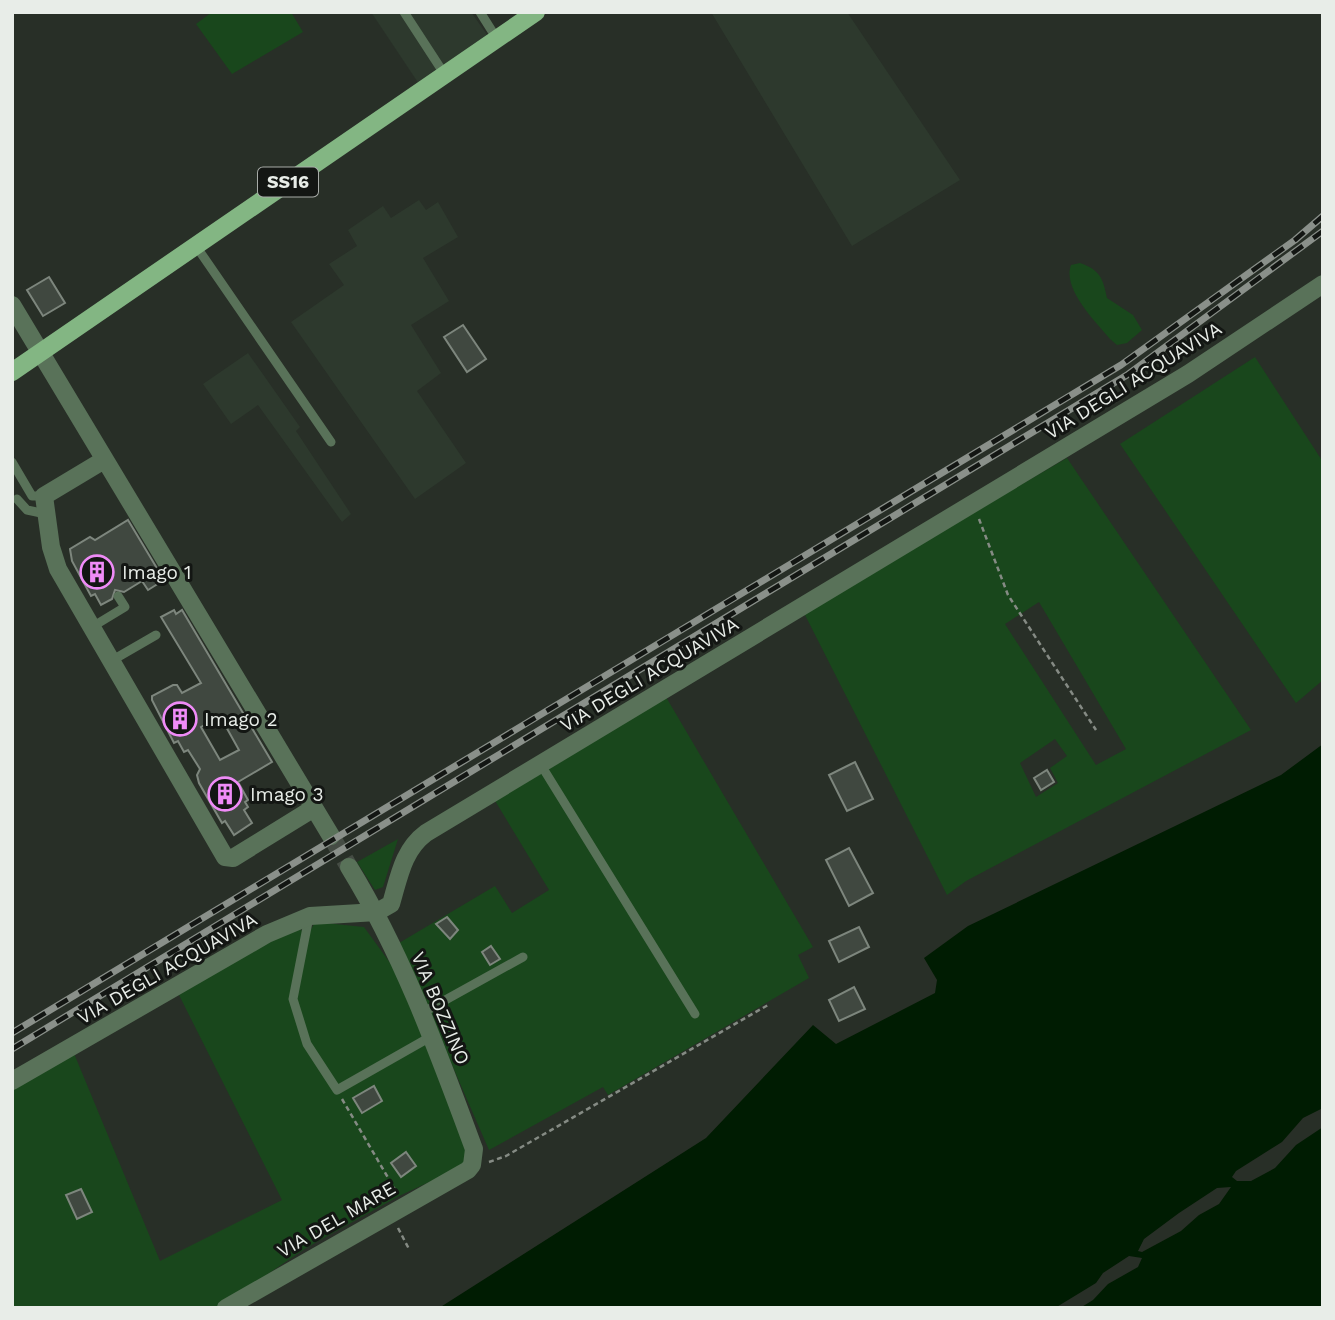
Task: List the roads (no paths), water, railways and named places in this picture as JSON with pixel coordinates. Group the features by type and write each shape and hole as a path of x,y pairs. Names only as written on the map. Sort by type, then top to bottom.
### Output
{"main road":[{"name":"SS16","path":"12,372 536,12"}],"street":[{"name":"VIA DEGLI ACQUAVIVA","path":"12,1081 267,934 310,916 377,912 391,904 412,843 541,765 604,723 1188,373 1323,284"},
{"path":"12,305 331,836"},
{"path":"104,460 45,505 58,569 225,857 233,858 314,808"},
{"name":"VIA BOZZINO","path":"349,867 377,912 432,1036 474,1149 471,1166"},
{"name":"VIA DEL MARE","path":"226,1308 471,1166"}],"lane":[{"path":"404,12 445,75"},
{"path":"480,12 498,39"},
{"path":"196,246 331,442"},
{"path":"12,462 32,496 45,505"},
{"path":"18,499 27,510 45,505"},
{"path":"92,627 125,607 118,596"},
{"path":"111,661 156,635"},
{"path":"541,765 695,1014"},
{"path":"310,916 293,999 307,1044 337,1090 432,1036"},
{"path":"422,1013 523,957"}],"tunnel":[{"path":"331,836 349,867"}],"railway":[{"path":"12,1033 1121,365 1295,240 1323,216"},
{"path":"12,1049 1127,375 1323,231"}],"place":[{"name":"Imago 1","path":"97,572"},
{"name":"Imago 2","path":"180,719"},
{"name":"Imago 3","path":"225,794"}]}
